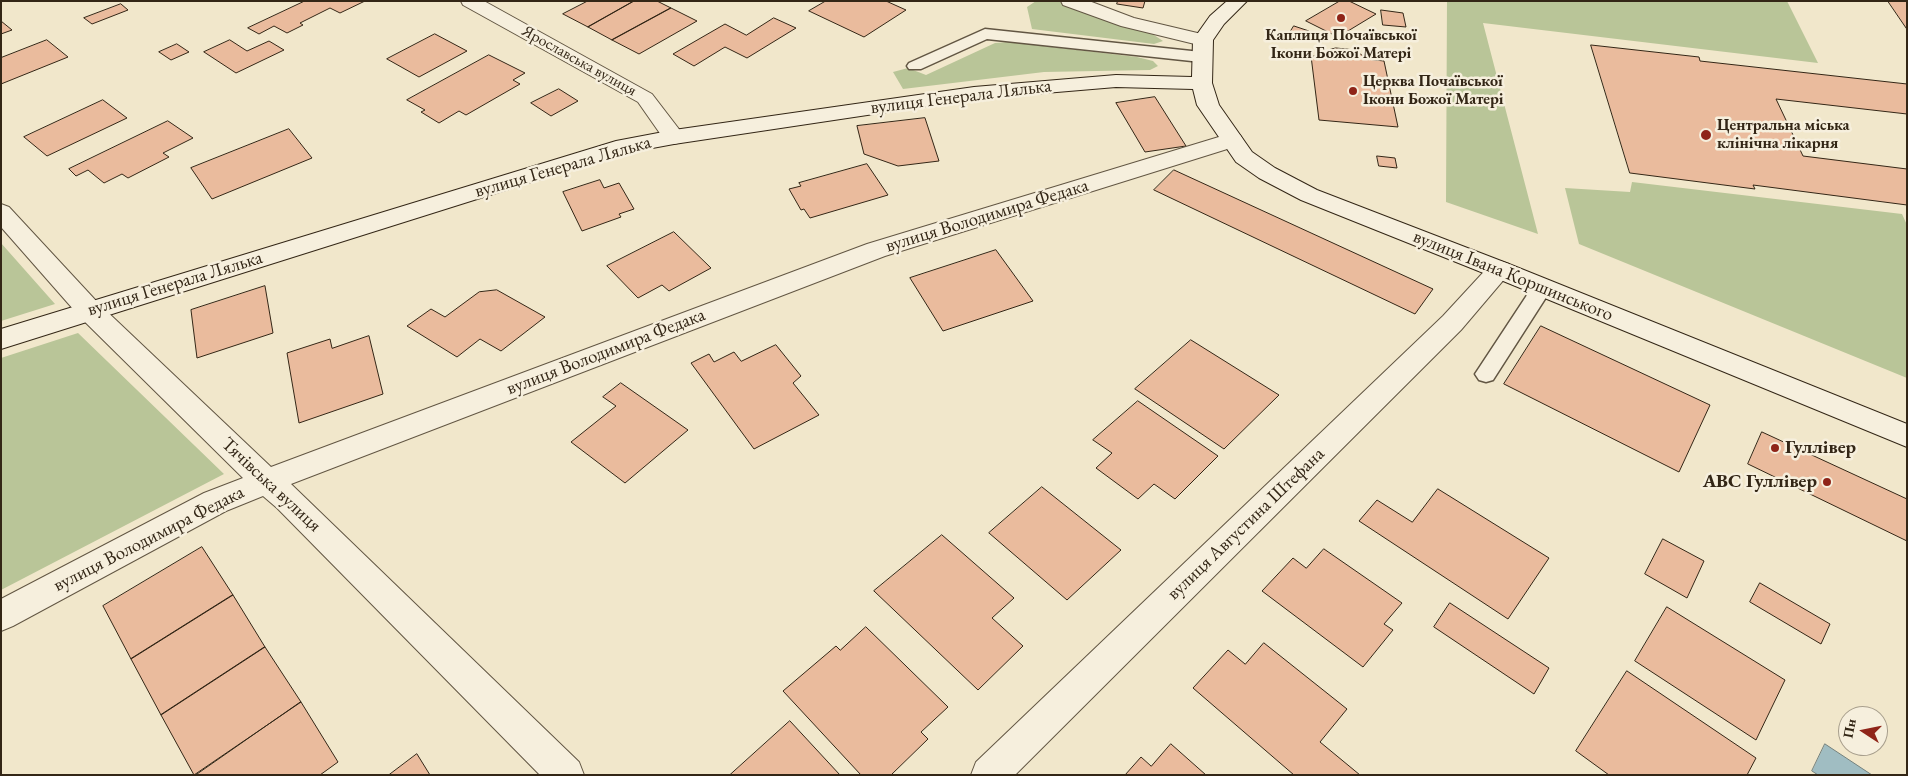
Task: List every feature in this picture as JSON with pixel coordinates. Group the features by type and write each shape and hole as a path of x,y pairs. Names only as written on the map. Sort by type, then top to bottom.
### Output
{"street":[{"name":"Ярославська вулиця","path":"470,1 645,98 674,137"},
{"path":"1070,1 1202,48 1217,20 1238,1"},
{"name":"вулиця Івана Коршинського","path":"1202,48 1202,83 1208,105 1244,157 1267,173 1309,195 1500,270 1907,436"},
{"name":"вулиця Генерала Лялька","path":"1,339 616,148 674,137 974,93 1116,80 1202,83"},
{"name":"вулиця Володимира Федака","path":"1,616 215,502 266,481 876,250 1232,140"},
{"name":"Тячівська вулиця","path":"1,212 90,311 266,481 288,499 566,775"},
{"name":"вулиця Августина Штефана","path":"989,775 1452,323 1500,270"}],"lane":[{"path":"915,66 985,34 1202,48"},
{"path":"1486,374 1542,288"}],"green space":[{"path":"1036,1 1057,1 1151,33 1163,41 1154,44 1032,29 1027,7"},
{"path":"1447,1 1787,1 1818,63 1483,23 1538,234 1446,202"},
{"path":"1009,42 1137,57 1153,61 1158,66 1150,70 1044,72 903,89 893,72 908,68 926,75 995,43"},
{"path":"1632,182 1902,214 1907,225 1907,378 1579,244 1565,188 1630,192"},
{"path":"1,243 55,304 1,321"},
{"path":"78,333 224,474 1,590 1,358"}],"water":[{"path":"1825,744 1838,753 1838,756 1843,756 1872,775 1818,775 1812,771"}],"building":[{"path":"305,1 365,1 340,13 330,8 300,23 303,25 287,33 274,26 259,34 248,28"},
{"path":"588,1 634,1 588,27 563,14"},
{"path":"634,1 657,1 671,8 612,40 588,27"},
{"path":"826,1 886,1 906,10 864,37 809,11"},
{"path":"1118,1 1145,1 1143,8 1117,4"},
{"name":"Каплиця Почаївської Ікони Божої Матері","path":"1340,1 1349,1 1376,14 1338,37 1306,21"},
{"path":"1888,1 1907,1 1907,29"},
{"path":"121,4 128,10 92,24 84,18"},
{"path":"671,8 697,21 639,54 612,40"},
{"path":"1381,10 1403,13 1406,27 1383,25"},
{"path":"774,18 796,28 747,58 725,47 694,66 673,54 725,24 746,35"},
{"path":"1,21 12,30 1,34"},
{"path":"1294,26 1309,31 1304,38 1289,34"},
{"path":"435,34 467,51 419,77 387,59"},
{"path":"47,40 68,57 1,84 1,58"},
{"path":"230,40 247,51 269,41 284,50 236,73 204,52"},
{"path":"177,44 189,52 171,60 159,52"},
{"name":"Центральна міська клінічна лікарня","path":"1591,45 1699,57 1700,61 1907,84 1907,114 1776,99 1803,156 1907,169 1907,205 1753,185 1755,189 1630,173"},
{"name":"Церква Почаївської Ікони Божої Матері","path":"1336,48 1355,50 1367,59 1384,61 1398,127 1319,120 1311,56 1325,57 1329,50"},
{"path":"489,55 525,73 513,80 520,84 466,115 459,111 439,123 421,112 425,110 407,100"},
{"path":"559,89 578,101 551,116 531,103"},
{"path":"1155,97 1186,146 1145,152 1116,103"},
{"path":"103,100 127,118 47,156 24,137"},
{"path":"925,118 939,161 898,166 864,154 857,126"},
{"path":"168,121 193,138 163,153 169,157 128,178 122,174 104,183 88,170 76,176 69,169"},
{"path":"289,129 312,158 212,199 191,168"},
{"path":"1377,156 1395,158 1397,168 1379,166"},
{"path":"867,164 888,195 810,218 804,209 801,210 789,189 801,186 799,183"},
{"path":"1174,170 1433,289 1415,314 1154,190"},
{"path":"600,180 604,188 619,183 634,209 619,214 621,217 582,231 563,192"},
{"path":"674,232 711,268 669,291 662,285 638,298 607,266"},
{"path":"996,250 1033,301 943,331 910,278"},
{"path":"265,286 273,333 197,358 191,310"},
{"path":"497,290 545,317 501,351 480,339 457,357 407,326 431,309 445,317 479,292"},
{"path":"1541,326 1710,405 1679,472 1504,384"},
{"path":"369,336 383,394 299,423 287,353 330,339 332,348"},
{"path":"1191,340 1279,395 1224,449 1135,389"},
{"path":"776,345 801,376 793,383 819,415 754,449 691,363 709,354 714,362 734,352 741,361"},
{"path":"621,383 688,430 625,483 571,442 616,406 603,397"},
{"path":"1138,401 1218,456 1175,499 1154,484 1138,499 1096,468 1112,453 1093,440"},
{"name":"АВС Гуллівер","path":"1762,432 1907,499 1907,541 1748,464"},
{"path":"1042,487 1121,550 1067,600 989,533"},
{"path":"1438,489 1549,558 1508,619 1359,521 1377,500 1412,522"},
{"path":"942,535 1014,598 992,618 1023,646 978,690 874,591"},
{"path":"1663,539 1704,561 1687,598 1645,574"},
{"path":"202,547 233,595 131,659 103,606"},
{"path":"1324,549 1402,603 1384,624 1393,630 1363,667 1262,591 1293,558 1306,568"},
{"path":"1760,583 1830,624 1821,644 1750,602"},
{"path":"233,595 265,647 161,715 131,659"},
{"path":"1450,603 1549,668 1534,694 1434,627"},
{"path":"1667,607 1785,680 1756,740 1635,661"},
{"path":"866,627 948,707 921,732 928,739 891,775 861,775 783,691 836,646 840,650"},
{"path":"1264,643 1347,709 1320,742 1360,775 1294,775 1193,688 1228,650 1245,664"},
{"path":"265,647 301,702 194,775 161,715"},
{"path":"1627,671 1756,758 1747,775 1609,775 1576,751"},
{"path":"301,702 338,762 320,775 196,775"},
{"path":"790,721 840,775 730,775"},
{"path":"1171,744 1206,775 1125,775 1141,757 1151,766"},
{"path":"417,754 430,775 389,775"}],"place":[{"name":"Каплиця Почаївської Ікони Божої Матері","path":"1341,18"},
{"name":"Церква Почаївської Ікони Божої Матері","path":"1353,91"},
{"name":"Центральна міська клінічна лікарня","path":"1706,135"},
{"name":"Гуллівер","path":"1775,448"},
{"name":"АВС Гуллівер","path":"1827,482"}]}
